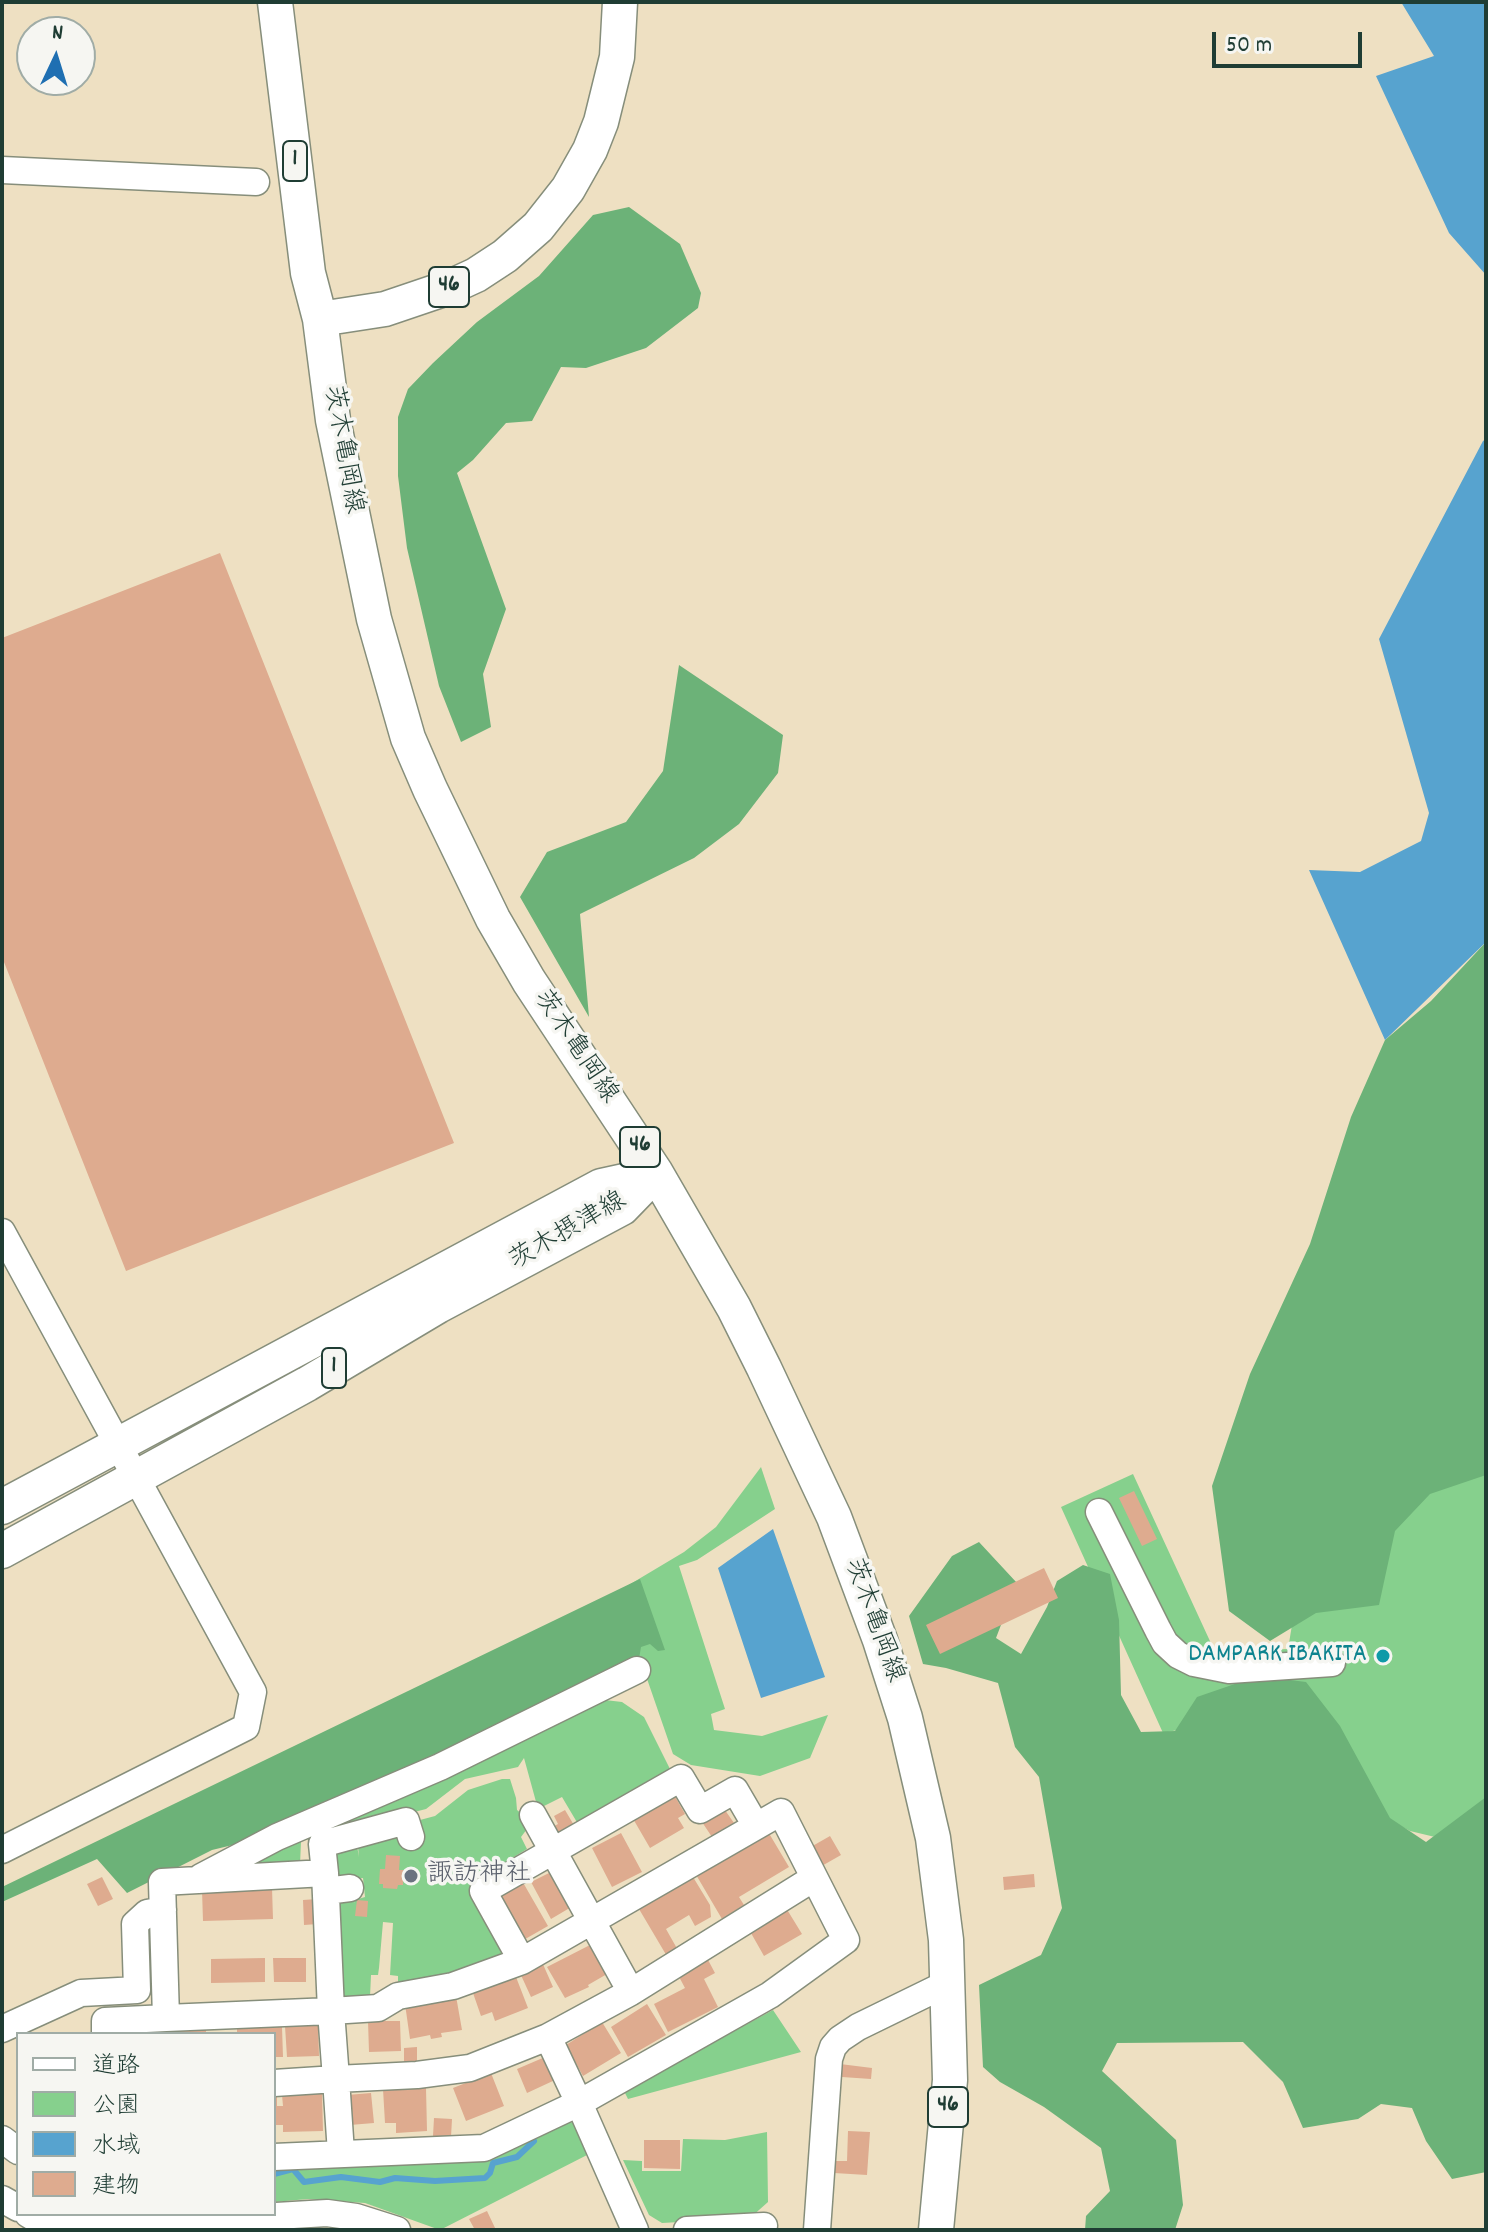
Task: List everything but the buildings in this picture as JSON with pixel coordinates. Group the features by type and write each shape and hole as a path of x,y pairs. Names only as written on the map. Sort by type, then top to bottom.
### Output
{"main road":[{"name":"1","path":"275,2 308,273 320,319"},
{"name":"46","path":"320,319 400,305 476,275 525,241 554,208 580,169 601,122 617,57 620,2"},
{"name":"茨木亀岡線","path":"320,319 333,420 354,528 374,619 408,738 493,919 529,981 656,1173 734,1308 795,1429 834,1517 905,1718 925,1796 939,1879 948,1983 950,2080 936,2230"},
{"name":"茨木摂津線","path":"2,1507 601,1186 656,1173"},
{"name":"茨木摂津線","path":"2,1551 307,1384 438,1306 622,1208 656,1173"}],"street":[{"path":"2,170 256,182"},
{"path":"2,1232 253,1692 246,1727 2,1850"},
{"path":"1099,1512 1165,1643 1178,1655 1194,1663 1229,1670 1332,1663"},
{"path":"194,1880 277,1837 440,1767 625,1670"},
{"path":"522,1961 483,1891 681,1778 700,1810 735,1790 756,1826"},
{"path":"105,2032 105,2021 378,2008 398,1996 453,1986 522,1961 781,1812 846,1940 770,1995 579,2103 484,2148 276,2157"},
{"path":"533,1815 631,1992"},
{"path":"341,2153 331,2011 334,1884 322,1844 406,1821 411,1837"},
{"path":"276,2083 417,2075 470,2068 548,2037 631,1992 814,1878"},
{"path":"166,2018 162,1882 334,1884"},
{"path":"2,2029 81,1993 137,1990 135,1924 147,1913 163,1910"},
{"path":"817,2230 829,2059 833,2047 847,2033 948,1983"},
{"path":"548,2037 635,2230"},
{"path":"29,2218 91,2228 327,2213 356,2217 397,2230"},
{"path":"687,2230 764,2222"}],"green space":[{"path":"629,207 680,244 701,293 698,308 646,348 586,368 561,367 532,421 506,423 457,473 506,609 483,674 491,727 461,742 439,686 407,548 398,476 398,417 408,389 433,363 477,322 539,276 593,215"},
{"path":"679,665 783,735 778,773 739,824 694,858 580,914 589,1017 520,897 547,852 626,822 663,771"},
{"path":"1486,942 1486,1475 1430,1494 1395,1531 1379,1605 1316,1613 1270,1641 1229,1611 1212,1486 1250,1374 1310,1244 1351,1117 1385,1040 1431,1001"},
{"path":"1486,1453 1486,1813 1435,1837 1410,1831 1385,1818 1309,1703 1163,1733 1061,1507 1133,1474 1215,1652 1288,1649 1295,1607 1306,1573"},
{"path":"761,1467 775,1509 697,1560 679,1566 725,1709 711,1714 714,1730 762,1736 828,1715 810,1758 760,1776 691,1765 673,1754 617,1592 684,1552 716,1527"},
{"path":"979,1542 1017,1583 996,1638 1021,1654 1047,1607 1057,1581 1083,1565 1110,1574 1119,1620 1121,1695 1141,1732 1175,1731 1197,1697 1258,1676 1306,1682 1340,1726 1390,1818 1426,1842 1486,1797 1486,2172 1452,2179 1426,2141 1412,2108 1381,2104 1358,2119 1303,2128 1283,2082 1243,2042 1117,2043 1102,2071 1176,2140 1183,2205 1175,2230 1085,2230 1086,2216 1110,2191 1101,2148 1044,2107 1000,2082 983,2067 979,1985 1041,1955 1062,1908 1039,1777 1015,1747 998,1683 923,1664 909,1616 952,1556"},
{"path":"640,1579 665,1650 658,1651 650,1644 641,1647 639,1659 249,1841 212,1850 127,1893 97,1859 2,1902 2,1887"},
{"path":"605,1700 622,1702 644,1717 670,1769 578,1824 562,1797 538,1809 524,1758 518,1767 465,1779 426,1809 301,1841 300,1865 228,1870"},
{"name":"諏訪神社","path":"510,1779 517,1810 522,1814 527,1829 521,1837 527,1849 512,1858 509,1958 398,1989 398,1976 390,1975 393,1923 383,1922 378,1975 371,1975 370,1997 339,1998 333,1902 354,1899 355,1903 355,1900 365,1897 363,1878 352,1880 335,1873 329,1848 357,1846 359,1857 358,1847 402,1837 420,1820 435,1816 468,1790"},
{"path":"773,2010 801,2052 628,2099 624,2091"},
{"path":"563,2117 579,2127 591,2153 440,2230 365,2203 308,2199 276,2202 276,2168 486,2156"},
{"path":"767,2132 768,2202 750,2218 662,2223 649,2215 623,2160 642,2161 642,2171 681,2171 683,2139 725,2140"}],"water":[{"path":"1401,2 1486,2 1486,275 1449,233 1376,76 1434,56"},
{"path":"1486,439 1486,942 1385,1040 1309,870 1360,872 1421,841 1429,813 1379,639"},
{"path":"773,1529 825,1677 761,1698 718,1568"}],"waterway":[{"path":"276,2173 293,2169 304,2182 341,2177 380,2182 395,2178 435,2181 485,2178 493,2163 517,2157 534,2141"}],"place":[{"name":"DAMPARK IBAKITA","path":"1383,1656"},
{"name":"諏訪神社","path":"411,1876"}]}
